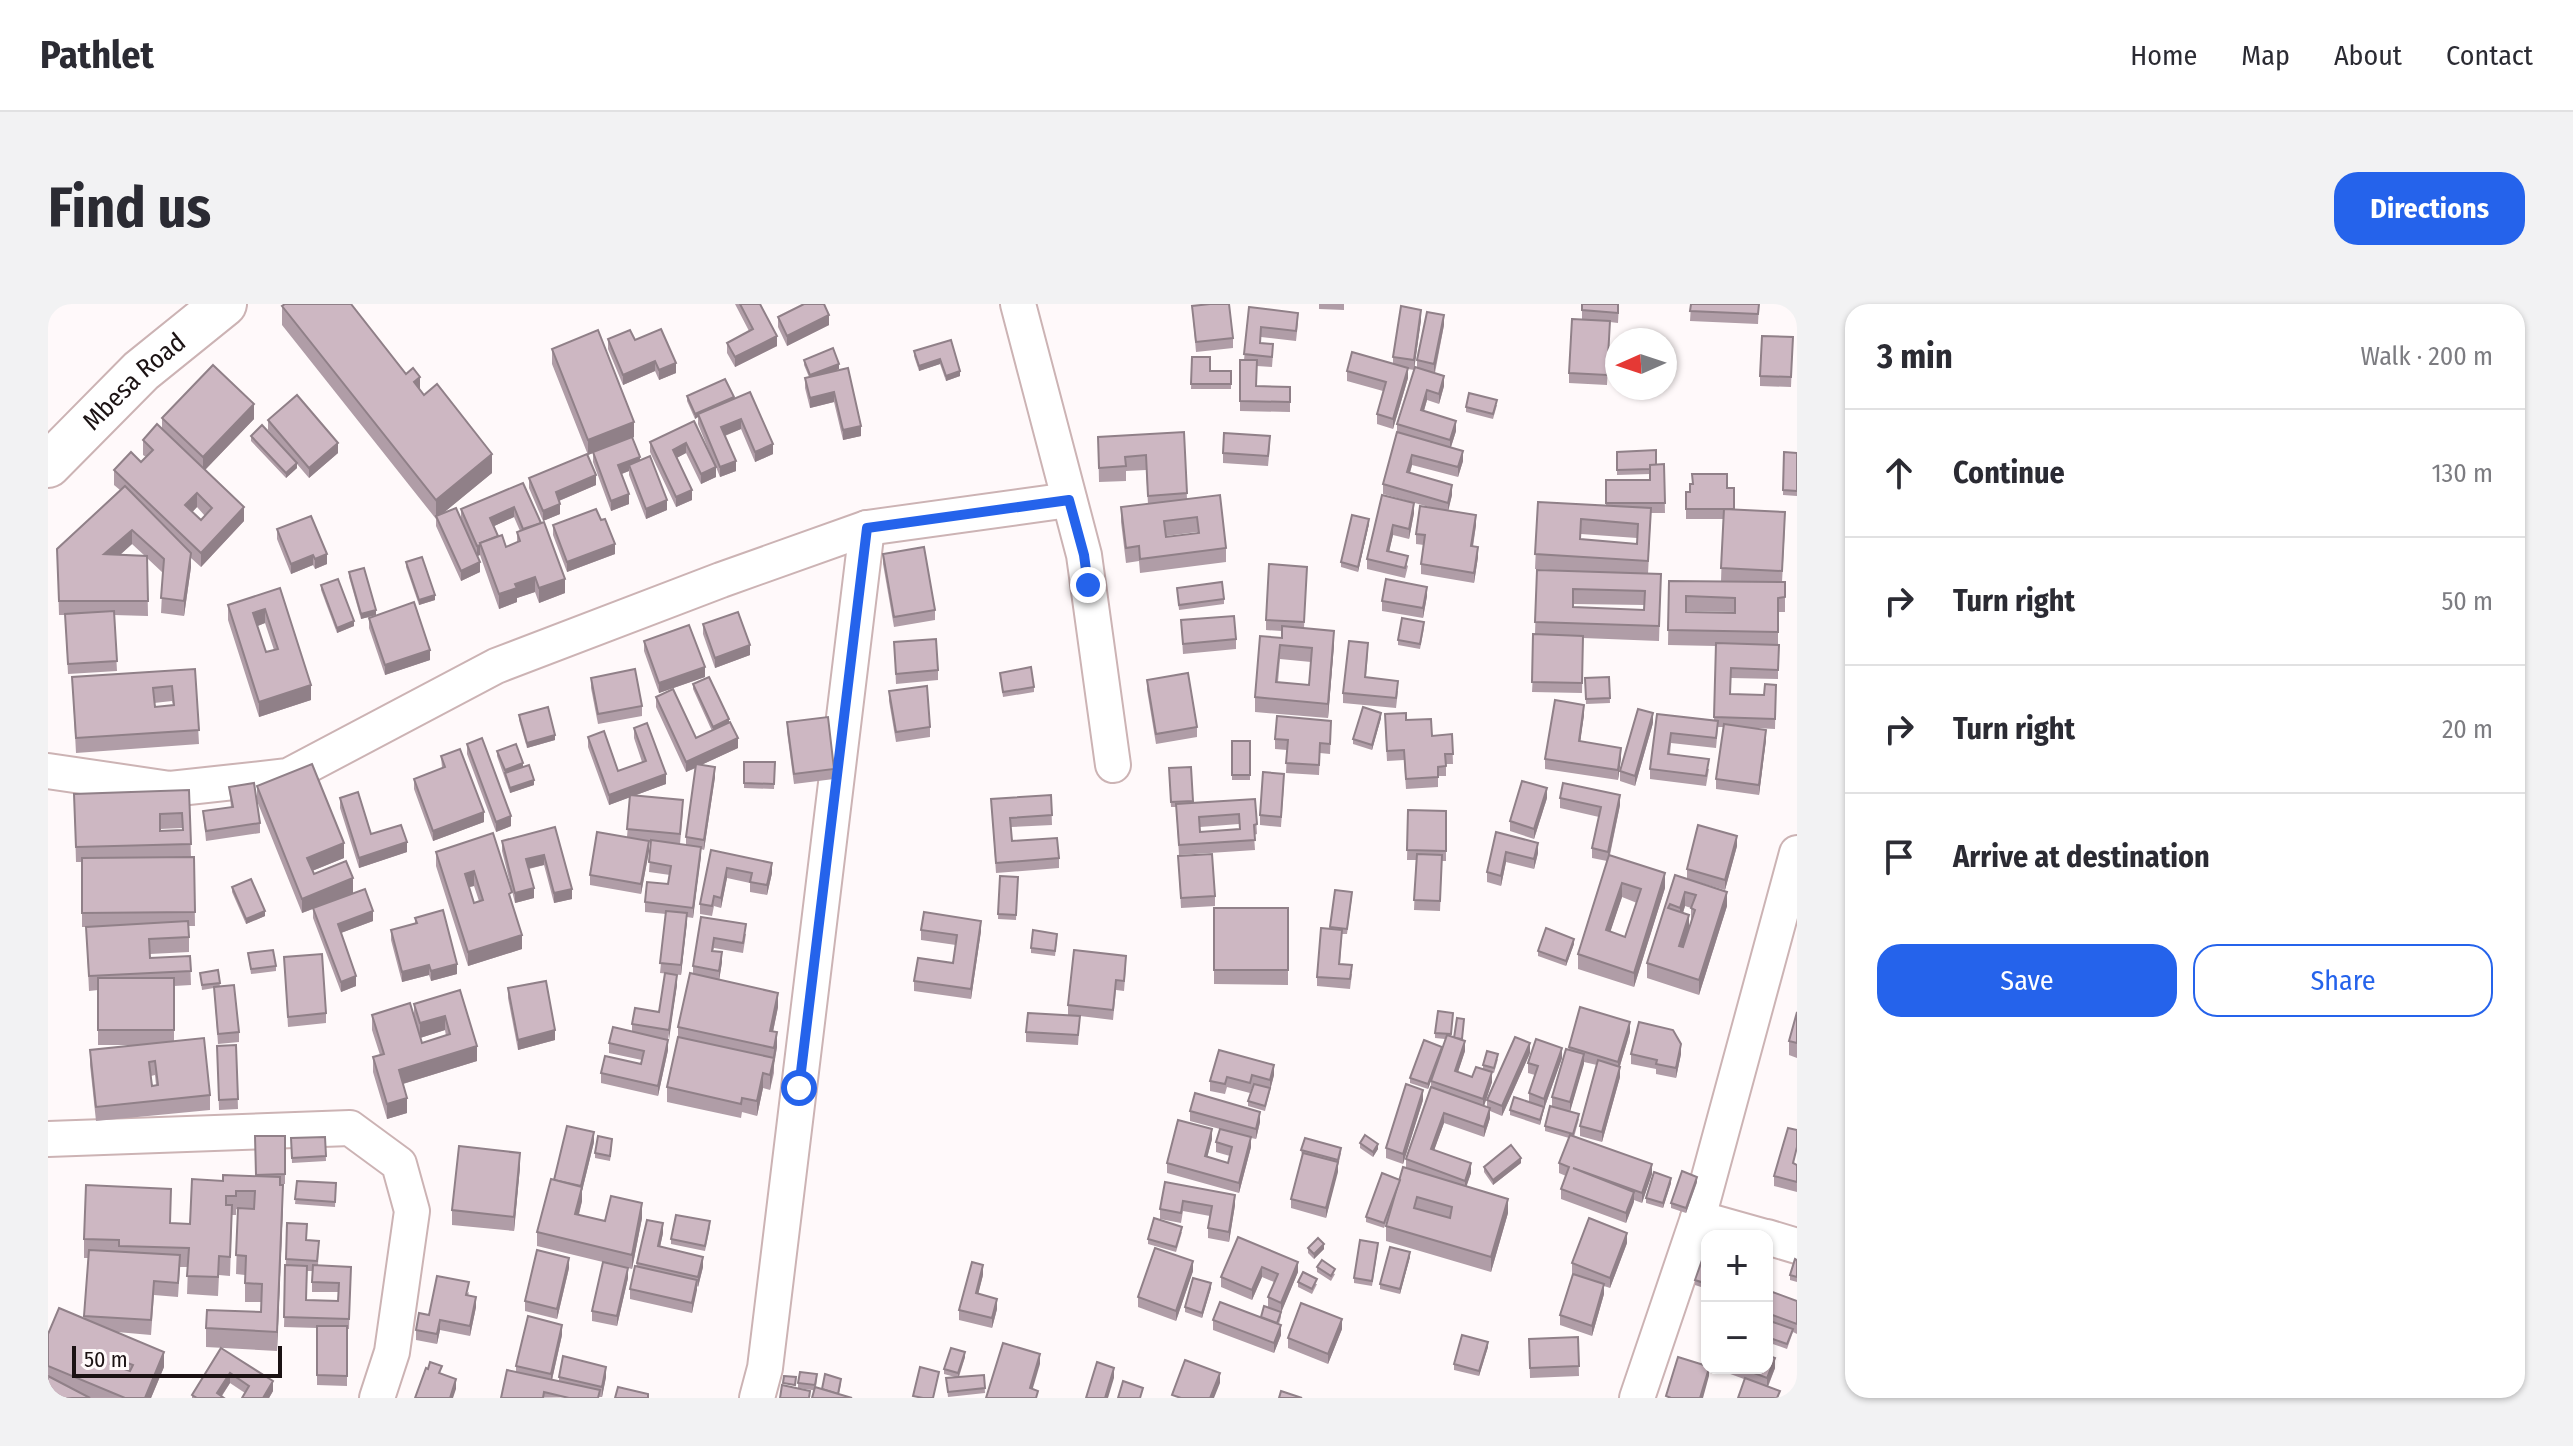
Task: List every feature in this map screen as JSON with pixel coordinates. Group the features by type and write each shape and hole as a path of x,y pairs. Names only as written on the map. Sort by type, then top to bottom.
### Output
{"main road":[{"name":"Mbesa Road","path":"48,465 141,371 224,304"}],"street":[{"path":"1018,304 1084,555 1113,765"},
{"path":"48,771 170,789 288,776 496,666 867,528 1069,500"},
{"path":"757,1398 765,1368 867,528"},
{"path":"1637,1398 1698,1218 1797,853"},
{"path":"48,1139 350,1128 399,1164 412,1211 392,1352 377,1398"},
{"path":"1698,1218 1740,1230"},
{"path":"1773,1239 1797,1246"}],"building":[{"path":"351,304 406,374 413,368 420,377 414,382 424,395 437,384 492,454 436,500 282,306"},
{"path":"740,304 760,304 777,336 735,357 727,343 753,329"},
{"path":"804,304 824,304 829,315 787,336 778,317"},
{"path":"1229,304 1233,338 1196,342 1192,306"},
{"path":"1582,304 1618,304 1618,313 1582,310"},
{"path":"1691,304 1759,304 1758,314 1690,311"},
{"path":"1401,306 1421,310 1414,360 1393,357"},
{"path":"1249,307 1298,313 1296,331 1261,327 1260,343 1273,344 1272,357 1244,354"},
{"path":"1427,312 1444,315 1434,364 1417,360"},
{"path":"1572,319 1610,321 1610,328 1605,328 1605,375 1569,373"},
{"path":"661,329 676,363 659,370 655,361 623,375 608,339 630,330 635,340"},
{"path":"598,330 634,422 588,440 552,349"},
{"path":"1762,336 1793,337 1791,377 1760,376"},
{"path":"951,340 960,371 946,376 940,359 919,366 914,351"},
{"path":"833,348 839,364 810,375 804,360"},
{"path":"1352,352 1408,368 1393,419 1377,414 1386,382 1347,371"},
{"path":"1192,357 1210,357 1210,371 1231,371 1231,384 1191,384"},
{"path":"1240,360 1257,360 1256,386 1290,387 1290,402 1240,401"},
{"path":"213,365 254,404 203,457 162,418"},
{"path":"1415,367 1444,376 1439,394 1427,390 1421,410 1456,421 1450,440 1397,424"},
{"path":"848,368 861,426 843,430 834,392 810,398 805,378"},
{"path":"725,379 734,397 695,414 687,396"},
{"path":"750,392 773,444 755,452 741,419 721,427 736,461 720,467 698,414"},
{"path":"1469,393 1497,400 1493,414 1466,407"},
{"path":"297,395 338,443 309,468 268,420"},
{"path":"694,421 716,467 701,474 686,443 673,450 692,490 676,497 650,442"},
{"path":"157,424 244,507 201,553 114,470 131,452 141,462 153,450 143,440","holes":["197,493 212,508 201,520 185,505"]},
{"path":"262,425 297,463 286,473 251,436"},
{"path":"1184,432 1187,493 1148,496 1146,455 1125,457 1126,466 1099,468 1098,437"},
{"path":"1397,432 1463,451 1458,467 1412,455 1407,472 1452,485 1448,503 1383,484"},
{"path":"1224,433 1270,436 1268,456 1223,453"},
{"path":"632,437 640,457 618,465 629,494 611,501 593,452"},
{"path":"1656,450 1656,465 1650,465 1650,469 1617,470 1617,452"},
{"path":"1784,452 1797,453 1797,491 1783,490"},
{"path":"587,454 596,475 556,492 560,504 543,511 529,478"},
{"path":"650,456 667,500 646,509 629,465"},
{"path":"1664,464 1665,503 1606,503 1606,480 1650,480 1650,465"},
{"path":"1692,474 1727,474 1727,488 1734,488 1734,509 1686,509 1686,492 1690,492 1690,484 1693,484"},
{"path":"523,483 541,523 523,529 514,507 490,518 498,536 477,546 461,509"},
{"path":"125,486 191,553 184,601 161,598 164,559 132,530 104,554 147,556 148,601 59,601 57,549"},
{"path":"1220,495 1226,548 1140,559 1139,546 1126,548 1121,507","holes":["1197,517 1199,533 1166,537 1164,521"]},
{"path":"1382,495 1414,503 1409,529 1393,525 1387,551 1408,556 1405,568 1367,559"},
{"path":"1538,502 1651,508 1648,561 1535,554","holes":["1581,519 1638,524 1637,544 1580,539"]},
{"path":"1420,506 1476,515 1471,546 1478,547 1474,573 1421,564 1425,535 1416,534"},
{"path":"456,508 480,562 461,571 436,516"},
{"path":"596,509 601,520 605,519 615,544 567,562 553,525"},
{"path":"1724,509 1785,512 1782,571 1721,568"},
{"path":"1352,515 1369,519 1358,567 1341,562"},
{"path":"311,516 327,554 315,559 313,555 291,564 277,529"},
{"path":"544,522 565,579 539,588 535,577 499,594 480,543 502,535 506,547 520,541 517,532"},
{"path":"924,547 935,610 894,617 883,554"},
{"path":"422,557 435,595 419,600 406,562"},
{"path":"1269,564 1307,567 1304,622 1266,620"},
{"path":"364,568 376,610 361,614 349,572"},
{"path":"1537,570 1661,574 1659,626 1535,622","holes":["1573,589 1645,591 1644,610 1573,607"]},
{"path":"338,579 354,621 337,628 321,585"},
{"path":"1386,579 1427,587 1423,608 1382,601"},
{"path":"1669,581 1785,582 1785,597 1778,598 1778,632 1668,630","holes":["1686,596 1735,598 1735,613 1686,612"]},
{"path":"1222,582 1224,599 1179,605 1177,588"},
{"path":"280,588 311,685 259,702 228,605","holes":["265,609 278,649 266,652 253,613"]},
{"path":"414,602 430,650 385,665 369,618"},
{"path":"114,611 117,661 68,664 65,614"},
{"path":"738,612 750,645 715,658 703,624"},
{"path":"1234,616 1236,639 1183,644 1181,620"},
{"path":"1402,618 1424,622 1420,644 1398,640"},
{"path":"689,625 705,667 659,683 644,641"},
{"path":"1282,626 1334,631 1328,704 1255,697 1260,636 1282,638","holes":["1280,645 1312,648 1309,685 1276,682"]},
{"path":"1533,634 1583,636 1582,683 1532,682"},
{"path":"936,639 938,670 896,674 894,642"},
{"path":"1349,641 1368,643 1365,677 1398,681 1396,698 1343,693"},
{"path":"1716,643 1779,645 1778,670 1731,668 1730,694 1764,695 1765,684 1776,685 1775,719 1714,717"},
{"path":"1031,667 1034,687 1003,692 1000,673"},
{"path":"195,669 199,730 76,738 72,677","holes":["172,686 174,705 155,707 153,688"]},
{"path":"635,669 642,706 598,714 591,678"},
{"path":"1188,673 1197,727 1156,734 1147,680"},
{"path":"709,677 729,719 713,727 693,684"},
{"path":"1609,677 1610,698 1586,699 1585,678"},
{"path":"927,686 930,727 896,732 889,691"},
{"path":"673,689 696,738 730,722 738,738 686,762 656,697"},
{"path":"1555,700 1584,705 1579,741 1621,748 1618,770 1545,759"},
{"path":"548,707 555,735 527,743 519,715"},
{"path":"1363,707 1381,713 1372,745 1353,739"},
{"path":"1638,709 1653,713 1635,776 1620,771"},
{"path":"1406,713 1406,720 1431,719 1432,736 1452,734 1453,754 1445,754 1446,766 1438,767 1438,777 1406,779 1404,750 1387,751 1385,714"},
{"path":"1657,714 1718,721 1716,738 1671,733 1668,754 1709,759 1706,776 1650,769"},
{"path":"1277,716 1331,721 1330,744 1320,743 1319,765 1286,763 1288,740 1275,739"},
{"path":"828,717 834,769 794,774 787,722"},
{"path":"647,723 666,774 609,795 588,737 604,731 618,771 646,761 634,728"},
{"path":"1724,724 1766,730 1759,785 1716,779"},
{"path":"482,738 511,816 496,822 467,744"},
{"path":"1232,741 1250,741 1250,775 1232,775"},
{"path":"516,744 523,763 505,770 497,751"},
{"path":"460,749 484,812 433,831 414,779 445,767 441,756"},
{"path":"744,762 775,762 774,784 744,783"},
{"path":"312,764 344,843 307,858 314,874 346,861 353,878 302,899 257,786"},
{"path":"696,764 715,767 704,840 686,837"},
{"path":"529,765 534,780 510,788 505,773"},
{"path":"1191,767 1193,801 1171,802 1169,768"},
{"path":"1263,772 1284,774 1281,817 1260,815"},
{"path":"1522,781 1547,788 1534,829 1510,821"},
{"path":"254,783 260,823 206,831 203,811 233,807 229,787"},
{"path":"1563,783 1620,795 1608,852 1592,848 1601,807 1560,798"},
{"path":"189,790 191,844 76,847 74,794","holes":["182,813 183,830 160,831 160,814"]},
{"path":"358,792 371,834 401,825 407,842 359,858 340,798"},
{"path":"630,795 683,800 680,834 627,829"},
{"path":"1051,795 1052,815 1010,818 1012,841 1057,838 1059,858 996,863 991,799"},
{"path":"1255,799 1255,840 1179,845 1176,804","holes":["1239,814 1240,829 1200,832 1199,817"]},
{"path":"1408,810 1446,811 1446,851 1407,850"},
{"path":"1698,825 1737,836 1725,880 1687,869"},
{"path":"555,827 572,889 554,893 544,855 526,859 534,888 515,893 502,841"},
{"path":"597,832 649,841 641,884 590,875"},
{"path":"1496,832 1538,843 1534,859 1506,852 1501,876 1487,872"},
{"path":"493,833 522,935 468,952 436,852","holes":["474,871 483,900 474,903 465,874"]},
{"path":"651,840 701,847 693,908 645,902 647,882 668,884 671,866 649,862"},
{"path":"711,850 772,863 767,885 750,882 752,873 727,868 721,898 714,896 712,906 700,904"},
{"path":"1212,854 1215,896 1181,898 1178,856"},
{"path":"1417,854 1442,855 1440,901 1414,900"},
{"path":"1609,855 1665,873 1634,973 1578,954","holes":["1622,883 1641,889 1625,937 1606,930"]},
{"path":"194,857 195,912 82,913 82,858"},
{"path":"1675,875 1727,892 1699,980 1647,963","holes":["1685,892 1696,895 1691,908 1695,910 1683,947 1679,946 1689,915 1668,908 1670,904 1680,908"]},
{"path":"1000,876 1018,877 1016,915 998,914"},
{"path":"251,879 265,911 246,919 232,887"},
{"path":"365,889 373,911 338,924 356,976 341,982 313,908"},
{"path":"1335,890 1352,892 1347,929 1330,927"},
{"path":"1214,908 1288,908 1288,970 1214,970"},
{"path":"443,910 457,964 431,971 429,965 402,972 391,930 417,923 415,918"},
{"path":"666,911 687,913 681,965 660,963"},
{"path":"924,912 981,921 971,989 914,981 918,958 953,963 957,935 921,930"},
{"path":"701,917 746,924 743,943 714,938 712,951 722,952 719,971 693,966"},
{"path":"188,921 189,937 149,939 150,958 190,956 191,971 89,976 86,927"},
{"path":"1321,928 1342,930 1339,964 1352,965 1350,979 1317,977"},
{"path":"1546,928 1574,939 1566,961 1538,951"},
{"path":"1033,930 1057,934 1055,951 1031,948"},
{"path":"273,950 276,966 251,969 248,953"},
{"path":"1074,950 1126,956 1124,981 1116,980 1113,1010 1068,1005"},
{"path":"322,954 326,1013 288,1017 284,957"},
{"path":"218,970 220,983 202,985 200,973"},
{"path":"665,973 677,975 669,1030 632,1024 635,1008 659,1012"},
{"path":"690,973 778,993 770,1031 777,1032 774,1048 678,1027"},
{"path":"98,978 174,978 174,1030 98,1030"},
{"path":"546,981 555,1030 518,1040 508,988"},
{"path":"234,985 239,1032 218,1034 214,987"},
{"path":"460,990 477,1046 399,1070 407,1098 387,1104 373,1057 384,1054 372,1015 410,1003 422,1043 450,1034 445,1016 420,1023 414,1004"},
{"path":"1580,1007 1630,1022 1618,1062 1569,1047"},
{"path":"1438,1011 1453,1013 1451,1034 1435,1033"},
{"path":"1797,1012 1797,1043 1789,1041"},
{"path":"1028,1013 1080,1016 1078,1035 1026,1032"},
{"path":"1457,1018 1464,1019 1462,1039 1454,1038"},
{"path":"1639,1022 1673,1030 1681,1044 1676,1068 1631,1054"},
{"path":"613,1027 668,1040 658,1086 601,1073 605,1056 641,1064 644,1051 609,1043"},
{"path":"1447,1035 1465,1041 1455,1071 1472,1077 1476,1067 1492,1072 1483,1099 1431,1081"},
{"path":"678,1037 774,1058 770,1075 763,1073 757,1101 742,1098 741,1104 667,1087"},
{"path":"1515,1037 1530,1043 1502,1106 1487,1100"},
{"path":"204,1038 210,1095 96,1107 90,1050","holes":["155,1061 158,1085 152,1086 149,1062"]},
{"path":"1536,1039 1562,1048 1544,1099 1529,1093 1538,1066 1528,1063"},
{"path":"1424,1040 1442,1047 1428,1084 1410,1078"},
{"path":"236,1045 238,1099 219,1100 217,1046"},
{"path":"1566,1049 1584,1054 1570,1102 1552,1097"},
{"path":"1219,1050 1274,1065 1270,1080 1252,1075 1250,1083 1227,1077 1225,1084 1210,1081"},
{"path":"1487,1051 1498,1054 1494,1068 1483,1065"},
{"path":"1598,1060 1620,1067 1602,1132 1580,1126"},
{"path":"1254,1084 1270,1088 1265,1106 1248,1101"},
{"path":"1406,1084 1423,1090 1403,1154 1386,1148"},
{"path":"1431,1087 1490,1108 1484,1127 1444,1113 1431,1149 1471,1163 1465,1181 1406,1159"},
{"path":"1195,1093 1260,1112 1256,1129 1190,1111"},
{"path":"1514,1097 1544,1107 1540,1120 1510,1110"},
{"path":"1550,1106 1579,1114 1573,1134 1545,1126"},
{"path":"1178,1120 1212,1129 1205,1156 1228,1163 1232,1147 1216,1142 1220,1129 1251,1137 1239,1183 1167,1163"},
{"path":"567,1126 594,1132 581,1186 554,1180"},
{"path":"1788,1128 1797,1130 1793,1163 1797,1165 1797,1182 1774,1176"},
{"path":"1365,1135 1378,1144 1373,1152 1360,1143"},
{"path":"1570,1135 1652,1164 1642,1193 1573,1168 1634,1192 1626,1213 1561,1189 1569,1167 1559,1163"},
{"path":"255,1136 285,1136 285,1174 256,1175"},
{"path":"598,1136 612,1139 610,1156 595,1153"},
{"path":"325,1137 326,1156 292,1158 291,1138"},
{"path":"1305,1138 1341,1148 1338,1160 1301,1150"},
{"path":"1511,1145 1521,1158 1493,1180 1484,1167"},
{"path":"459,1146 520,1153 514,1217 452,1210"},
{"path":"1303,1153 1338,1162 1326,1208 1291,1199"},
{"path":"1403,1167 1508,1199 1491,1257 1386,1226","holes":["1417,1197 1452,1207 1450,1218 1414,1208"]},
{"path":"1682,1171 1697,1177 1686,1208 1671,1203"},
{"path":"1654,1172 1671,1178 1663,1203 1646,1198"},
{"path":"1382,1173 1400,1180 1384,1223 1366,1217"},
{"path":"223,1175 280,1177 280,1185 283,1185 277,1332 206,1328 207,1310 261,1312 262,1284 245,1283 246,1256 236,1255 238,1208 254,1209 255,1191 236,1191 236,1196 226,1196 226,1205 232,1205 230,1257 219,1256 218,1277 187,1276 189,1248 119,1246 119,1240 84,1239 86,1185 171,1189 170,1223 190,1224 192,1179 223,1181"},
{"path":"551,1179 582,1187 575,1214 605,1221 611,1196 642,1203 632,1255 537,1232"},
{"path":"297,1181 336,1183 335,1202 295,1199"},
{"path":"1165,1182 1235,1195 1229,1232 1208,1228 1212,1206 1183,1201 1181,1213 1160,1209"},
{"path":"676,1215 710,1221 705,1246 671,1239"},
{"path":"1154,1218 1182,1227 1176,1247 1148,1239"},
{"path":"1589,1218 1627,1233 1610,1278 1572,1263"},
{"path":"647,1220 663,1223 658,1246 703,1257 698,1277 637,1263"},
{"path":"287,1223 307,1224 306,1240 319,1241 317,1261 286,1259"},
{"path":"1238,1237 1298,1262 1281,1303 1268,1297 1278,1274 1262,1267 1252,1290 1221,1277"},
{"path":"1318,1238 1324,1244 1314,1254 1308,1248"},
{"path":"1360,1240 1378,1243 1372,1281 1354,1278"},
{"path":"1390,1247 1410,1252 1400,1289 1380,1284"},
{"path":"1155,1248 1193,1261 1176,1311 1138,1297"},
{"path":"89,1250 180,1255 178,1283 154,1281 151,1320 84,1316"},
{"path":"537,1250 569,1258 557,1309 525,1301"},
{"path":"1322,1260 1335,1269 1331,1276 1317,1267"},
{"path":"1797,1260 1797,1277 1790,1275"},
{"path":"603,1262 628,1268 617,1316 592,1311"},
{"path":"972,1262 983,1265 976,1293 997,1299 992,1318 959,1310"},
{"path":"1701,1263 1701,1282 1695,1280"},
{"path":"285,1265 307,1266 306,1300 338,1301 339,1283 312,1282 313,1265 351,1267 349,1319 284,1317"},
{"path":"635,1266 697,1280 692,1303 630,1289"},
{"path":"1303,1272 1317,1279 1312,1289 1298,1282"},
{"path":"1573,1274 1604,1284 1592,1326 1560,1315"},
{"path":"437,1276 469,1282 466,1295 476,1297 470,1326 440,1320 437,1334 416,1330 419,1313 429,1315"},
{"path":"1193,1278 1211,1283 1202,1313 1185,1307"},
{"path":"1773,1292 1797,1301 1797,1324 1773,1315"},
{"path":"1220,1302 1281,1325 1274,1343 1213,1320"},
{"path":"1301,1303 1342,1319 1328,1354 1288,1338"},
{"path":"1264,1306 1281,1312 1277,1323 1261,1317"},
{"path":"59,1308 164,1352 145,1398 125,1398 48,1366 48,1334","holes":["112,1357 133,1365 130,1371 110,1364"]},
{"path":"528,1316 562,1325 551,1374 516,1366"},
{"path":"1773,1322 1793,1329 1787,1344 1773,1339"},
{"path":"317,1326 347,1326 347,1376 317,1375"},
{"path":"1462,1335 1488,1342 1479,1371 1454,1364"},
{"path":"1578,1337 1579,1366 1530,1368 1529,1339"},
{"path":"1003,1343 1040,1354 1030,1388 1038,1391 1036,1398 986,1398"},
{"path":"221,1348 273,1381 263,1398 242,1398 249,1386 230,1373 217,1393 224,1398 197,1398 192,1395"},
{"path":"951,1348 965,1352 958,1373 944,1369"},
{"path":"563,1356 606,1367 602,1387 559,1377"},
{"path":"1678,1357 1701,1364 1701,1374 1707,1374 1700,1398 1666,1396"},
{"path":"1185,1360 1220,1373 1210,1398 1172,1395"},
{"path":"430,1362 442,1366 439,1373 456,1379 450,1398 415,1398"},
{"path":"1097,1362 1114,1368 1105,1398 1086,1398"},
{"path":"920,1367 939,1372 933,1398 913,1396"},
{"path":"507,1370 600,1390 598,1398 569,1398 544,1392 543,1398 501,1398"},
{"path":"800,1372 817,1374 815,1385 798,1383"},
{"path":"825,1374 841,1379 838,1394 822,1389"},
{"path":"984,1375 985,1388 948,1392 946,1378"},
{"path":"48,1376 90,1398 48,1398"},
{"path":"784,1376 796,1377 795,1385 783,1383"},
{"path":"1745,1378 1780,1391 1777,1398 1738,1398"},
{"path":"1123,1381 1143,1388 1140,1398 1118,1398"},
{"path":"782,1385 810,1391 809,1398 780,1398"},
{"path":"618,1387 648,1394 648,1398 615,1398"},
{"path":"815,1387 852,1398 812,1398"},
{"path":"1281,1391 1302,1398 1279,1398"}],"route":[{"path":"799,1088 867,528 1069,500 1084,555 1088,585"}]}
